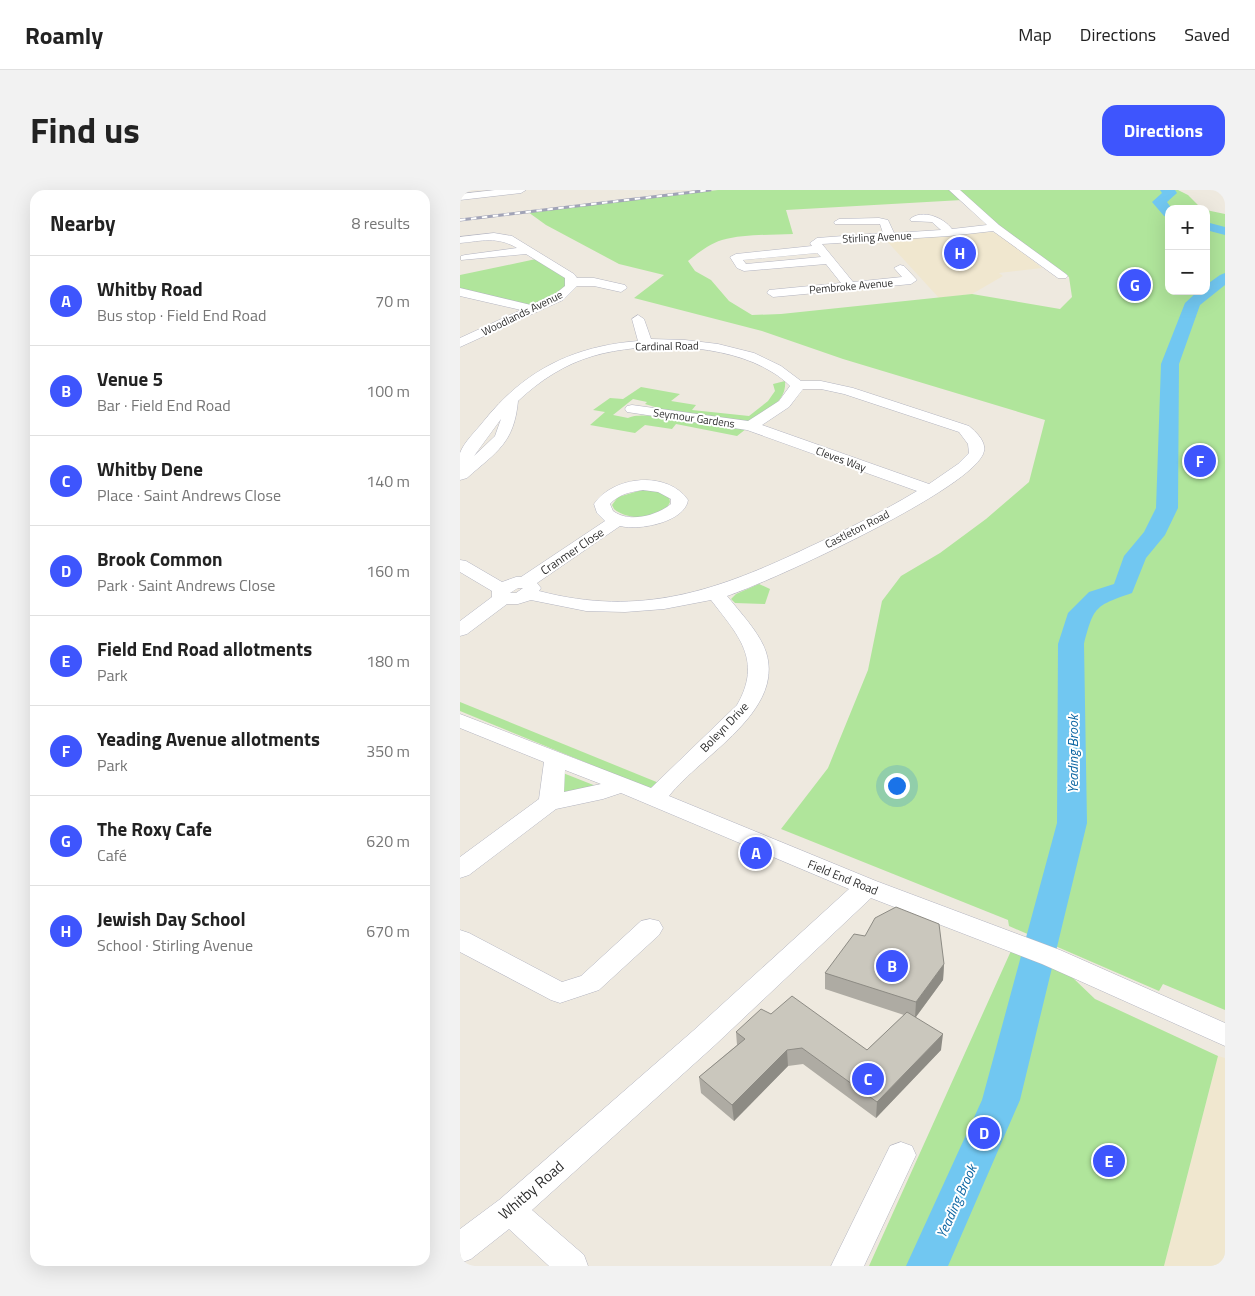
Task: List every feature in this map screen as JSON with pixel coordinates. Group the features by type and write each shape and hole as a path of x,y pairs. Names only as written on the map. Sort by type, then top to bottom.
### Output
{"street":[{"path":"460,197 521,190"},
{"path":"954,190 995,227 1062,276"},
{"path":"915,219 936,218 942,222 949,233"},
{"path":"838,222 884,222 890,236"},
{"name":"Stirling Avenue","path":"820,249 816,242 821,240 949,233 995,227"},
{"name":"Woodlands Avenue","path":"460,240 502,237 528,250 570,276 572,282 571,287 566,292 460,343"},
{"path":"830,260 744,268 736,258 820,249 830,260 850,286"},
{"path":"465,258 528,250"},
{"name":"Pembroke Avenue","path":"791,304 780,305 772,292 915,283 900,268"},
{"path":"572,282 594,282 621,288"},
{"path":"460,292 532,309"},
{"path":"638,320 646,344"},
{"name":"Cardinal Road","path":"460,466 485,426 511,400 536,380 564,362 600,351 646,344 707,346 728,350 769,365 790,376 798,385"},
{"name":"Seymour Gardens","path":"632,409 750,426 783,405 794,394 798,385"},
{"name":"Castleton Road","path":"527,588 548,600 576,605 651,606 715,593 770,573 932,491 968,465 976,454 977,447 972,437 964,429 848,391 821,385 798,385"},
{"path":"460,476 502,440 508,424 511,400"},
{"name":"Cleves Way","path":"750,426 932,491"},
{"name":"Cranmer Close","path":"527,588 618,520"},
{"path":"460,565 502,593 517,599 527,588"},
{"path":"460,630 502,593"},
{"name":"Boleyn Drive","path":"655,799 669,782 746,708 756,690 759,674 756,651 743,629 715,593"},
{"name":"Field End Road","path":"460,720 620,784 867,887 1040,953 1115,984 1225,1035"},
{"path":"548,804 553,796 555,781 553,769 556,759"},
{"path":"460,869 548,804 560,798 609,791 620,784"},
{"name":"Whitby Road","path":"460,1248 510,1210 704,1038 867,887"},
{"path":"460,940 560,993 590,983 650,928"},
{"path":"847,1266 901,1156"},
{"path":"510,1210 572,1266"}],"shaded area":[{"path":"991,232 1000,234 1042,268 999,273 1003,276 972,294 939,298 884,238"},
{"path":"1218,1056 1225,1058 1225,1266 1164,1266"}],"green space":[{"path":"718,190 952,190 962,200 786,210 793,234 748,236 722,240 708,246 688,261 695,271 711,280 729,301 752,315 781,314 972,294 1060,309 1072,297 1069,277 1000,227 960,190 1178,190 1188,195 1198,205 1165,205 1165,295 1210,295 1210,211 1225,214 1225,1010 1163,984 1159,991 1009,926 1008,920 781,829 828,768 868,670 882,601 901,576 940,553 986,519 1029,482 1045,420 843,359 762,331 634,298 664,275 619,264 546,225 528,212"},
{"path":"536,259 565,277 567,285 559,293 543,301 527,306 460,290 460,275"},
{"path":"785,381 785,389 779,401 748,422 658,410 645,404 647,402 633,399 613,415 628,418 636,416 666,417 746,429 737,436 676,424 672,429 645,425 635,433 590,425 605,412 593,410 610,398 623,399 641,387 680,394 671,401 696,405 692,410 749,416 768,401 775,391 773,384"},
{"path":"642,490 658,491 669,497 670,502 660,513 644,517 628,516 614,509 612,505 618,497"},
{"path":"759,584 770,589 765,604 735,603 731,599 736,594"},
{"path":"460,702 659,783 653,790 460,711"},
{"path":"558,771 601,788 563,794"},
{"path":"1015,942 1051,957 1095,999 1218,1056 1164,1266 869,1266"}],"building":[{"path":"896,907 939,924 944,964 916,1002 825,973 854,934 865,936 875,918"},
{"path":"792,996 867,1050 907,1012 943,1034 877,1102 802,1048 787,1050 732,1105 699,1077 745,1039 736,1032 761,1009 771,1014"}],"waterway":[{"name":"Yeading Brook","path":"1165,209 1159,202 1171,193 1166,190"},
{"name":"Yeading Brook","path":"1210,227 1225,231"},
{"name":"Yeading Brook","path":"927,1266 1001,1100 1072,823 1071,644 1080,613 1097,597 1124,588 1135,556 1154,535 1167,508 1170,364 1193,303 1225,278"}],"railway":[{"path":"460,220 710,190"}],"place":[{"name":"Jewish Day School","path":"960,253"},
{"name":"The Roxy Cafe","path":"1135,285"},
{"name":"Yeading Avenue allotments","path":"1200,461"},
{"name":"Whitby Road","path":"756,853"},
{"name":"Venue 5","path":"892,966"},
{"name":"Whitby Dene","path":"868,1079"},
{"name":"Brook Common","path":"984,1133"},
{"name":"Field End Road allotments","path":"1109,1161"}]}
